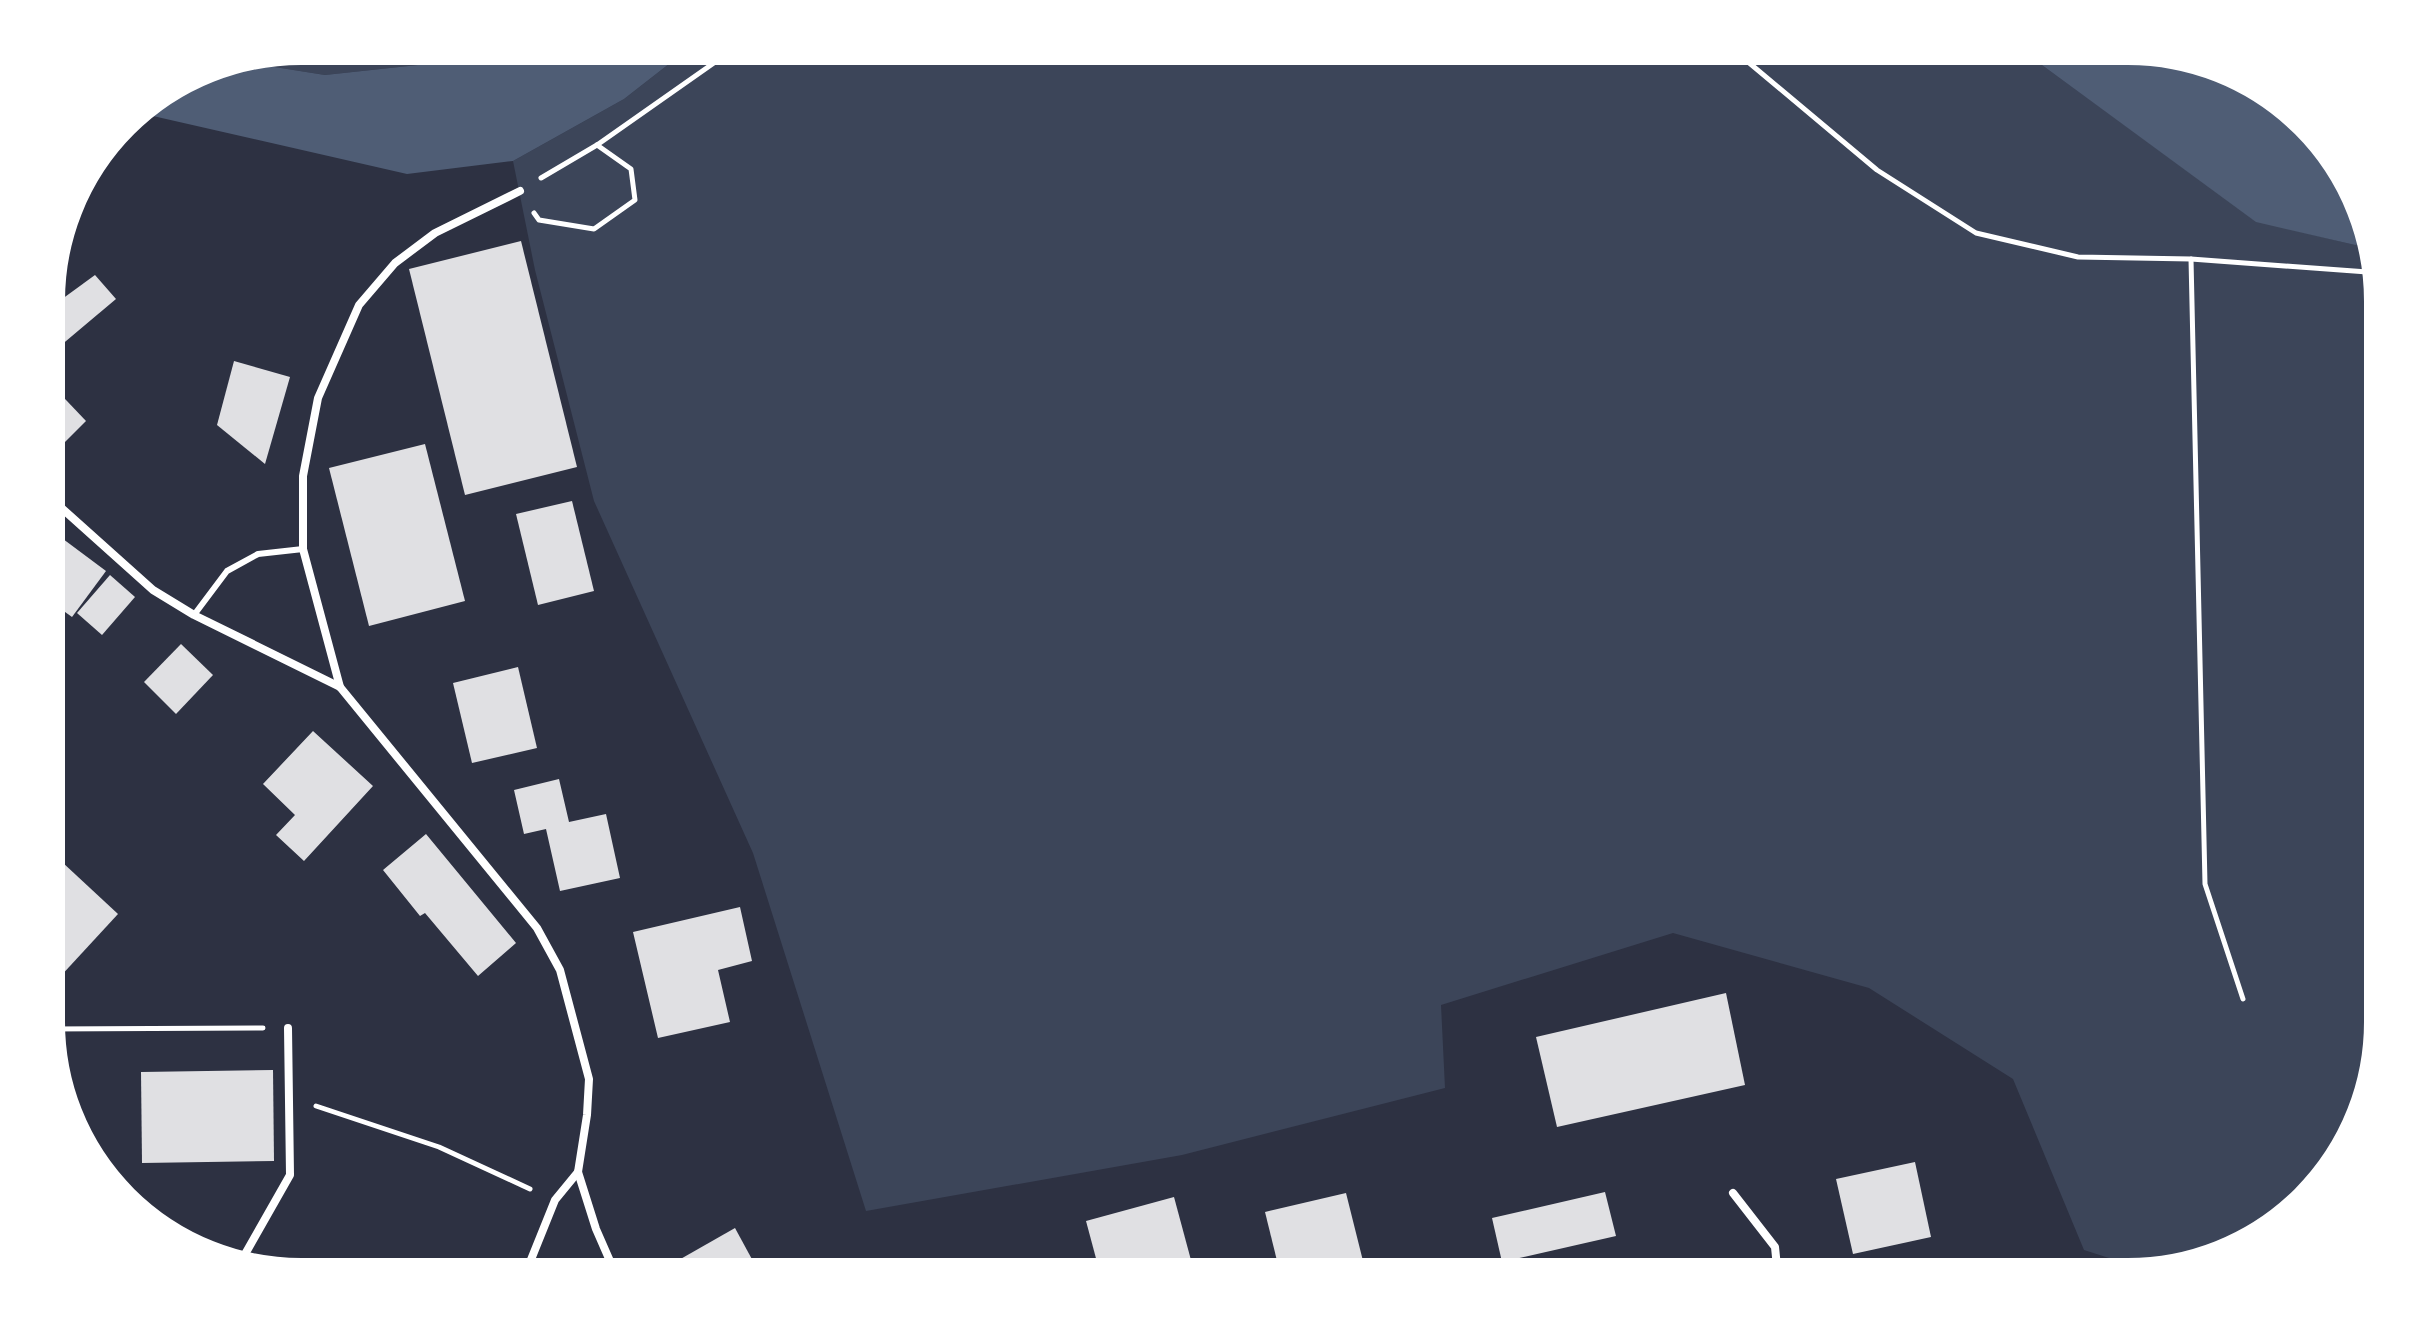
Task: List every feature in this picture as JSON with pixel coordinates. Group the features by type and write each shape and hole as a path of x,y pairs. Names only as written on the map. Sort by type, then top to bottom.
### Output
{"street":[{"path":"520,191 435,233 395,263 359,305 318,398 303,476 303,549 340,687 537,928 560,970 589,1079 578,1172 596,1229 611,1263"},
{"path":"61,507 153,590 194,615 340,687"},
{"path":"244,1256 290,1175 288,1028"},
{"path":"530,1263 555,1200 578,1172"},
{"path":"1733,1193 1775,1247 1777,1262"}],"lane":[{"path":"194,615 227,571 258,554 303,549"}],"path":[{"path":"597,145 631,169 635,200 594,229 539,220 520,191 597,145 718,60"},
{"path":"1746,60 1877,170 1976,233 2078,257 2191,259 2367,272"},
{"path":"2191,259 2205,884 2243,999"},
{"path":"60,1029 288,1028"},
{"path":"289,1096 439,1147 555,1200"}],"shaded area":[{"path":"301,60 464,60 325,75 257,64"},
{"path":"464,60 674,60 624,99 513,161 407,174 148,115 180,92 238,68 257,64 325,75"},
{"path":"674,60 2035,60 2256,221 2362,244 2369,301 2369,1022 2361,1085 2351,1114 2328,1156 2287,1203 2235,1238 2206,1250 2175,1258 2122,1262 2084,1250 2013,1079 1869,988 1673,933 1441,1005 1445,1088 1182,1155 866,1211 753,853 594,501 535,270 513,161 624,99"},
{"path":"2035,60 2128,60 2175,65 2206,73 2249,92 2299,130 2319,154 2337,180 2351,209 2362,244 2256,222"}],"building":[{"path":"521,241 577,467 465,495 409,269"},
{"path":"95,275 116,299 61,345 61,300"},
{"path":"234,361 290,377 265,464 217,425"},
{"path":"61,395 86,421 61,446"},
{"path":"425,444 465,601 369,626 329,468"},
{"path":"572,501 594,591 538,605 516,514"},
{"path":"61,537 106,571 72,617 61,609"},
{"path":"110,575 135,597 102,635 77,613"},
{"path":"181,644 213,675 176,714 144,682"},
{"path":"518,667 537,748 472,763 453,683"},
{"path":"313,731 373,786 304,861 276,835 295,815 263,784"},
{"path":"559,779 569,822 606,814 620,878 560,891 546,829 524,834 514,790"},
{"path":"426,834 516,943 478,976 425,913 420,916 383,870"},
{"path":"60,860 118,914 60,977"},
{"path":"740,907 752,961 718,970 730,1022 658,1038 633,932"},
{"path":"1726,993 1745,1085 1557,1127 1536,1037"},
{"path":"273,1070 274,1161 142,1163 141,1072"},
{"path":"1915,1162 1931,1237 1853,1254 1836,1179"},
{"path":"1605,1192 1616,1236 1502,1262 1492,1218"},
{"path":"1346,1193 1363,1261 1277,1262 1265,1212"},
{"path":"1174,1197 1192,1263 1097,1263 1086,1221"},
{"path":"735,1228 754,1263 674,1263"}]}
